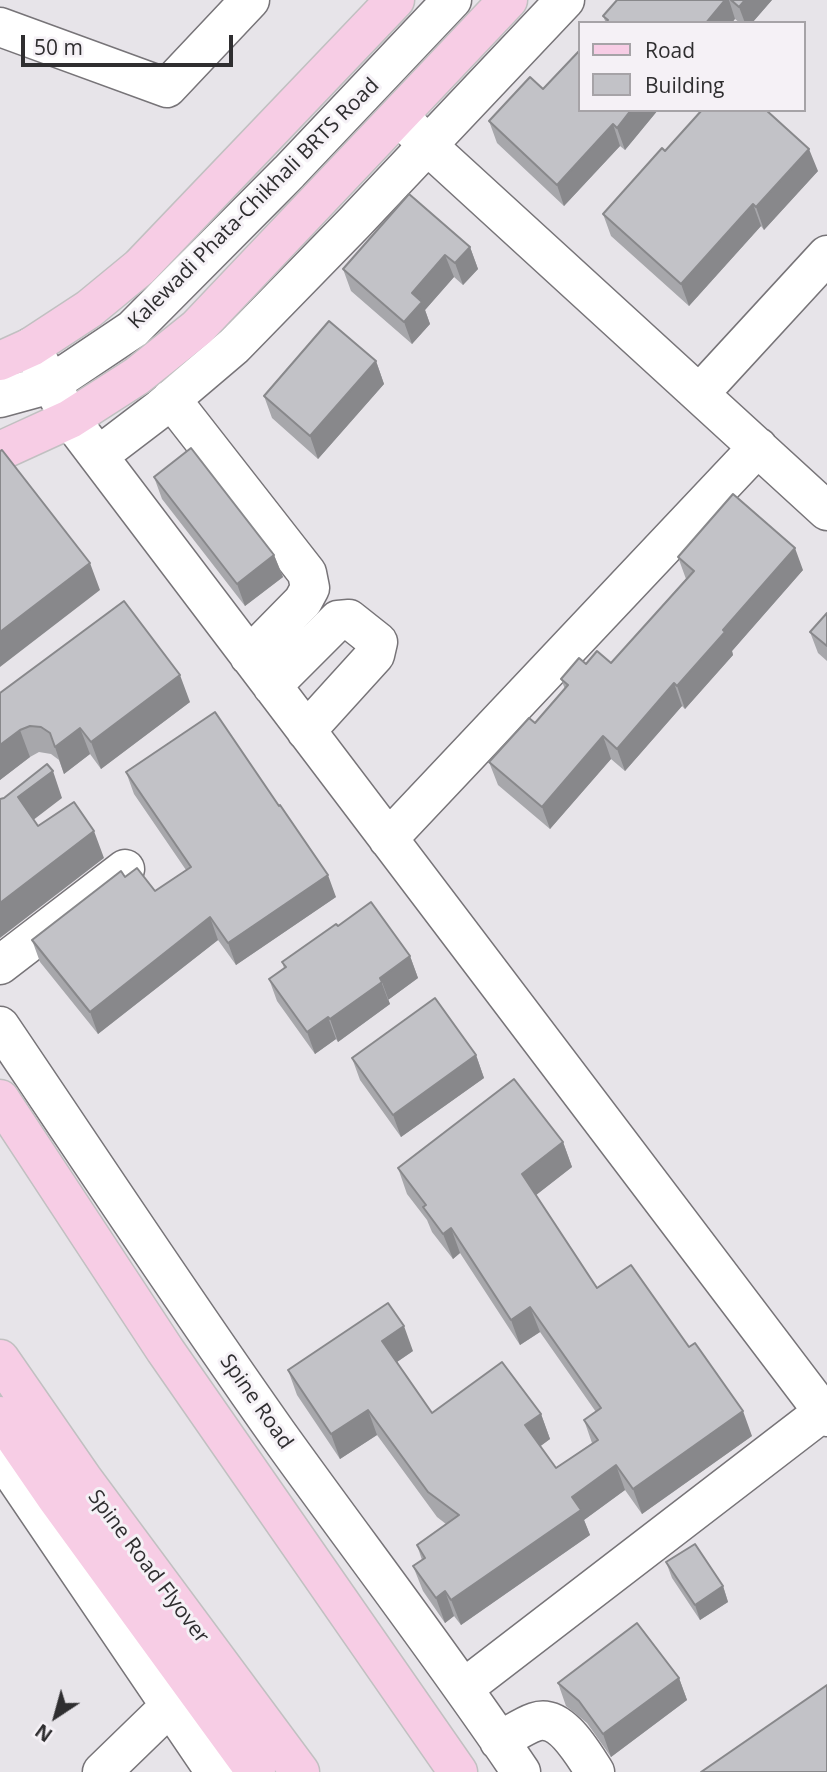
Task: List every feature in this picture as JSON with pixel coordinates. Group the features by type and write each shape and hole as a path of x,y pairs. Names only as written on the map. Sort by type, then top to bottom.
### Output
{"main road":[{"path":"15,354 89,309 141,267 395,0"},
{"path":"0,451 70,419 138,376 197,328 508,0"},
{"path":"0,1099 165,1350 458,1772"},
{"name":"Spine Road Flyover","path":"0,1359 83,1479 300,1772"},
{"path":"0,1416 256,1772"}],"street":[{"path":"0,27 167,88 250,0"},
{"name":"Kalewadi Phata-Chikhali BRTS Road","path":"0,398 51,384 134,329 289,172 452,0"},
{"path":"98,456 171,400 234,346 565,0"},
{"path":"398,116 827,511"},
{"path":"700,393 827,255"},
{"path":"15,354 51,384 70,419 825,1414 464,1688"},
{"path":"171,400 307,573 310,588 303,601 249,656"},
{"path":"388,839 758,447"},
{"path":"272,686 338,620 349,619 378,642 375,655 306,732"},
{"path":"0,965 125,869"},
{"name":"Spine Road","path":"0,1026 277,1433 464,1688 521,1772"},
{"path":"0,1455 215,1772"},
{"path":"102,1772 170,1706"},
{"path":"499,1741 536,1721 550,1721 560,1726 595,1772"}],"building":[{"path":"617,0 725,0 708,21 607,21 603,16"},
{"path":"731,0 745,0 739,7"},
{"path":"578,52 578,112 629,112 617,128 613,124 557,185 489,121 530,77 543,89"},
{"path":"700,112 768,112 809,149 756,207 753,204 681,284 603,214 662,148 665,151"},
{"path":"409,194 470,247 455,263 445,255 412,293 422,302 404,322 343,269"},
{"path":"329,321 376,361 310,436 264,396"},
{"path":"191,448 274,555 237,584 154,477"},
{"path":"2,450 90,563 0,632 0,451"},
{"path":"733,494 795,548 723,630 725,632 677,686 674,683 617,749 603,736 542,807 489,762 529,718 535,723 568,685 561,679 579,658 586,664 597,651 611,663 694,571 678,557"},
{"path":"124,601 180,675 91,742 80,728 55,747 50,733 41,727 30,726 0,745 0,693"},
{"path":"827,613 827,646 810,632"},
{"path":"215,712 328,875 228,943 210,917 90,1012 32,940 121,871 125,877 137,868 155,891 191,867 126,772"},
{"path":"47,764 53,771 18,797 38,826 74,802 94,831 0,903 0,799"},
{"path":"371,902 410,956 380,978 382,982 307,1032 269,979 286,967 282,962"},
{"path":"435,998 476,1055 393,1115 352,1058"},
{"path":"514,1079 563,1142 522,1174 597,1288 631,1265 689,1347 695,1343 743,1411 633,1489 616,1465 572,1497 581,1510 451,1600 445,1591 436,1598 413,1566 425,1558 417,1545 459,1515 428,1492 368,1410 331,1434 288,1370 388,1303 404,1326 382,1341 432,1413 502,1362 541,1414 525,1425 556,1468 598,1440 584,1420 601,1408 530,1307 511,1320 451,1228 443,1234 423,1207 426,1205 398,1168"},
{"path":"695,1544 723,1586 695,1605 666,1562"},
{"path":"637,1623 679,1678 603,1734 579,1701 558,1683"},
{"path":"827,1685 827,1772 701,1772"}]}
